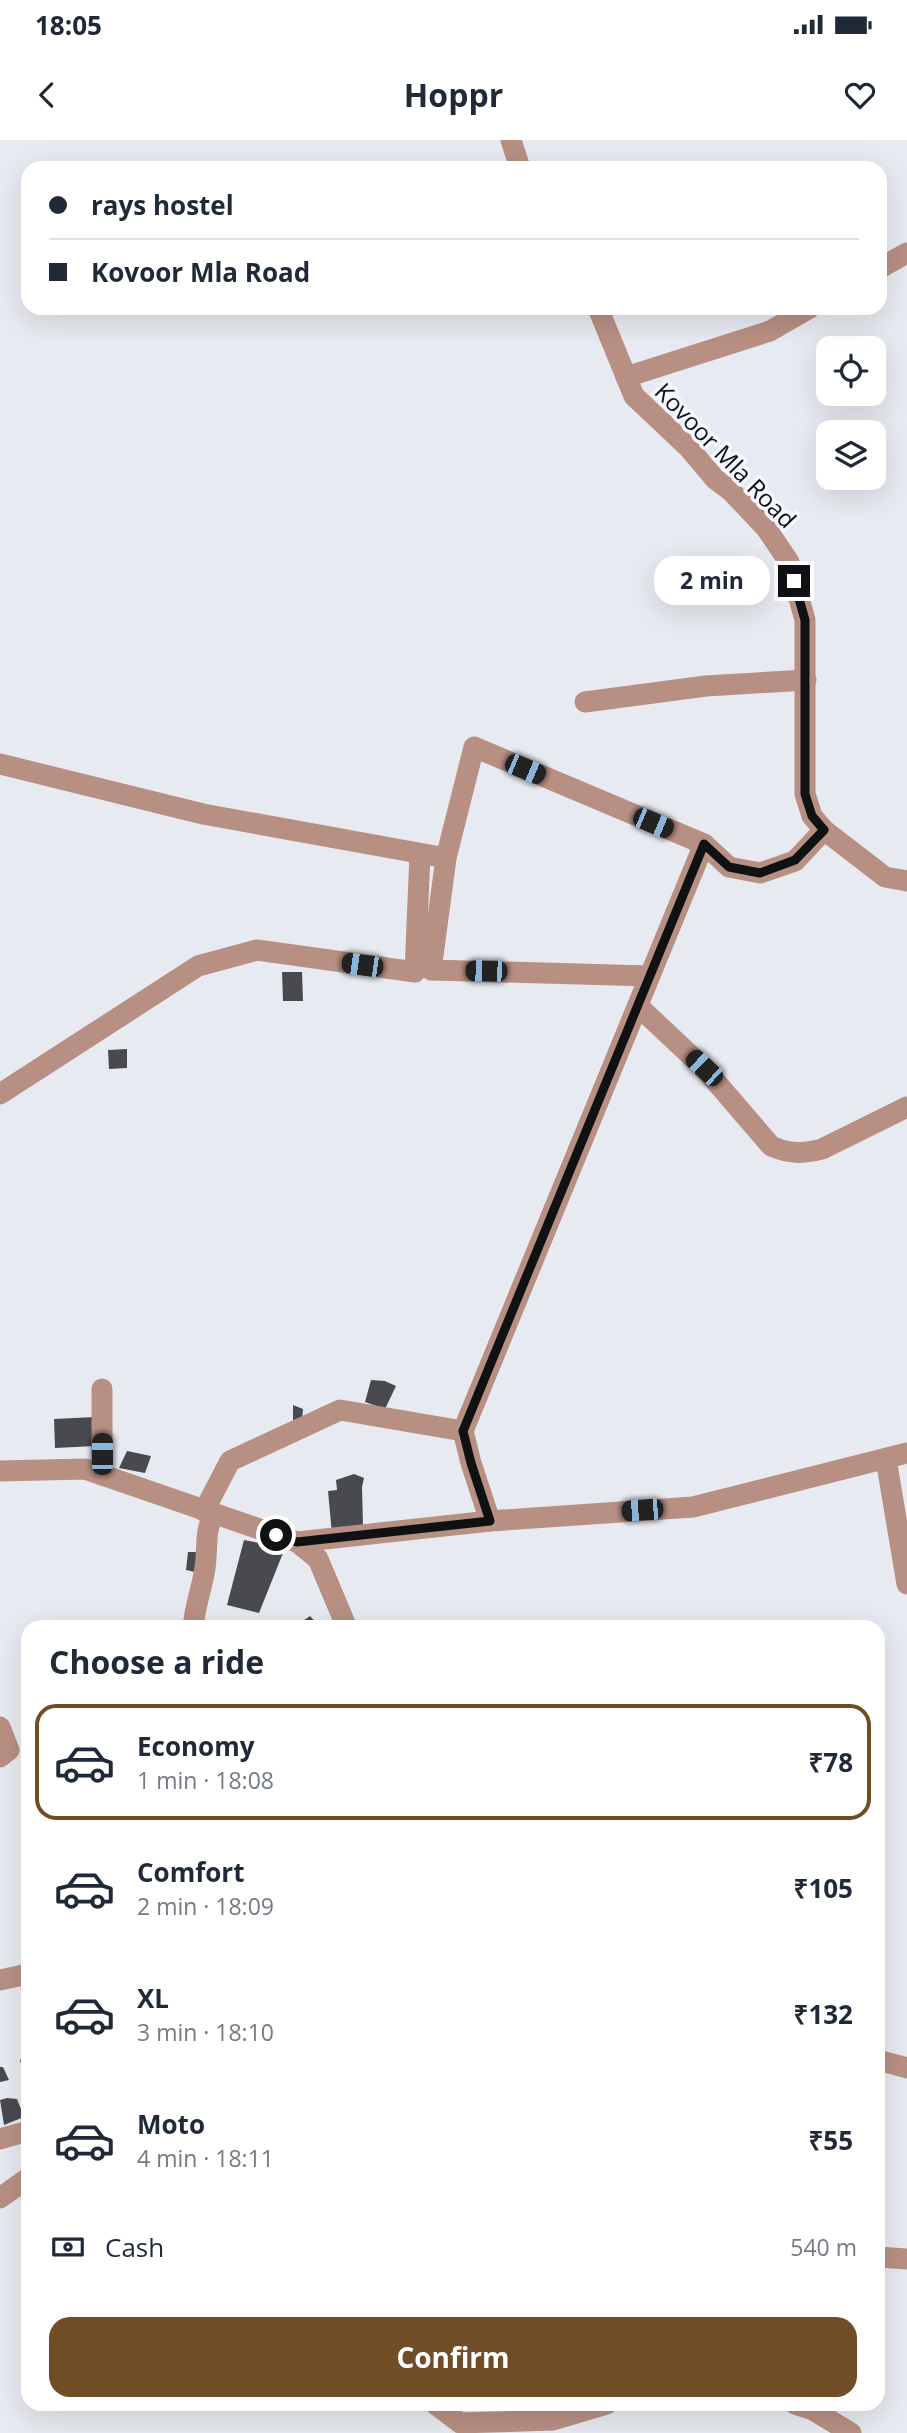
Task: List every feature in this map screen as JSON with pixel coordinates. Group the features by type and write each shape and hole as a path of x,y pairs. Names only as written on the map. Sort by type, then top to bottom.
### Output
{"street":[{"path":"511,140 518,161"},
{"path":"887,264 907,253"},
{"name":"Kovoor Mla Road","path":"601,315 634,396 688,447 715,480 731,491 766,528 789,562 805,620 805,794 812,816 824,830 885,877 907,881"},
{"path":"626,377 770,331 798,315"},
{"path":"585,702 706,686 806,680"},
{"path":"649,976 431,970 446,858 474,747 704,844 729,867 760,873 795,860 824,830"},
{"path":"0,764 203,814 446,858"},
{"path":"490,1521 463,1431 704,844"},
{"path":"0,1094 198,966 257,950 415,972 420,854"},
{"path":"638,1006 704,1068 771,1146 783,1151 808,1153 822,1149 907,1107"},
{"path":"102,1389 102,1475"},
{"path":"193,1620 205,1566 209,1513 230,1461 340,1410 463,1431"},
{"path":"297,1542 490,1521 693,1507 907,1453"},
{"path":"886,1459 907,1584"},
{"path":"0,1471 85,1469 297,1542 318,1559 344,1620"},
{"path":"0,1727 9,1749 0,1757"},
{"path":"0,1980 21,1976"},
{"path":"885,2062 907,2068"},
{"path":"0,2139 21,2133"},
{"path":"0,2198 21,2183"},
{"path":"885,2257 907,2259"},
{"path":"444,2411 460,2423 553,2420 583,2411"},
{"path":"815,2411 851,2433"}],"building":[{"path":"282,972 302,972 303,1001 283,1001"},
{"path":"127,1049 127,1068 109,1069 108,1050"},
{"path":"371,1380 385,1381 396,1386 385,1409 365,1402"},
{"path":"293,1405 303,1409 302,1420 293,1420"},
{"path":"95,1417 95,1446 55,1448 54,1419"},
{"path":"127,1451 151,1456 145,1473 119,1468"},
{"path":"354,1474 364,1478 363,1526 332,1534 328,1491 337,1490 336,1480"},
{"path":"244,1540 285,1548 259,1613 227,1605"},
{"path":"188,1552 200,1552 199,1573 186,1570"},
{"path":"0,2067 3,2067 9,2080 0,2082"},
{"path":"17,2099 21,2118 4,2125 0,2100"}],"route":[{"path":"276,1535 297,1542 490,1521 463,1431 704,844 729,867 760,873 795,860 824,830 812,816 805,794 805,620 794,581"}]}
